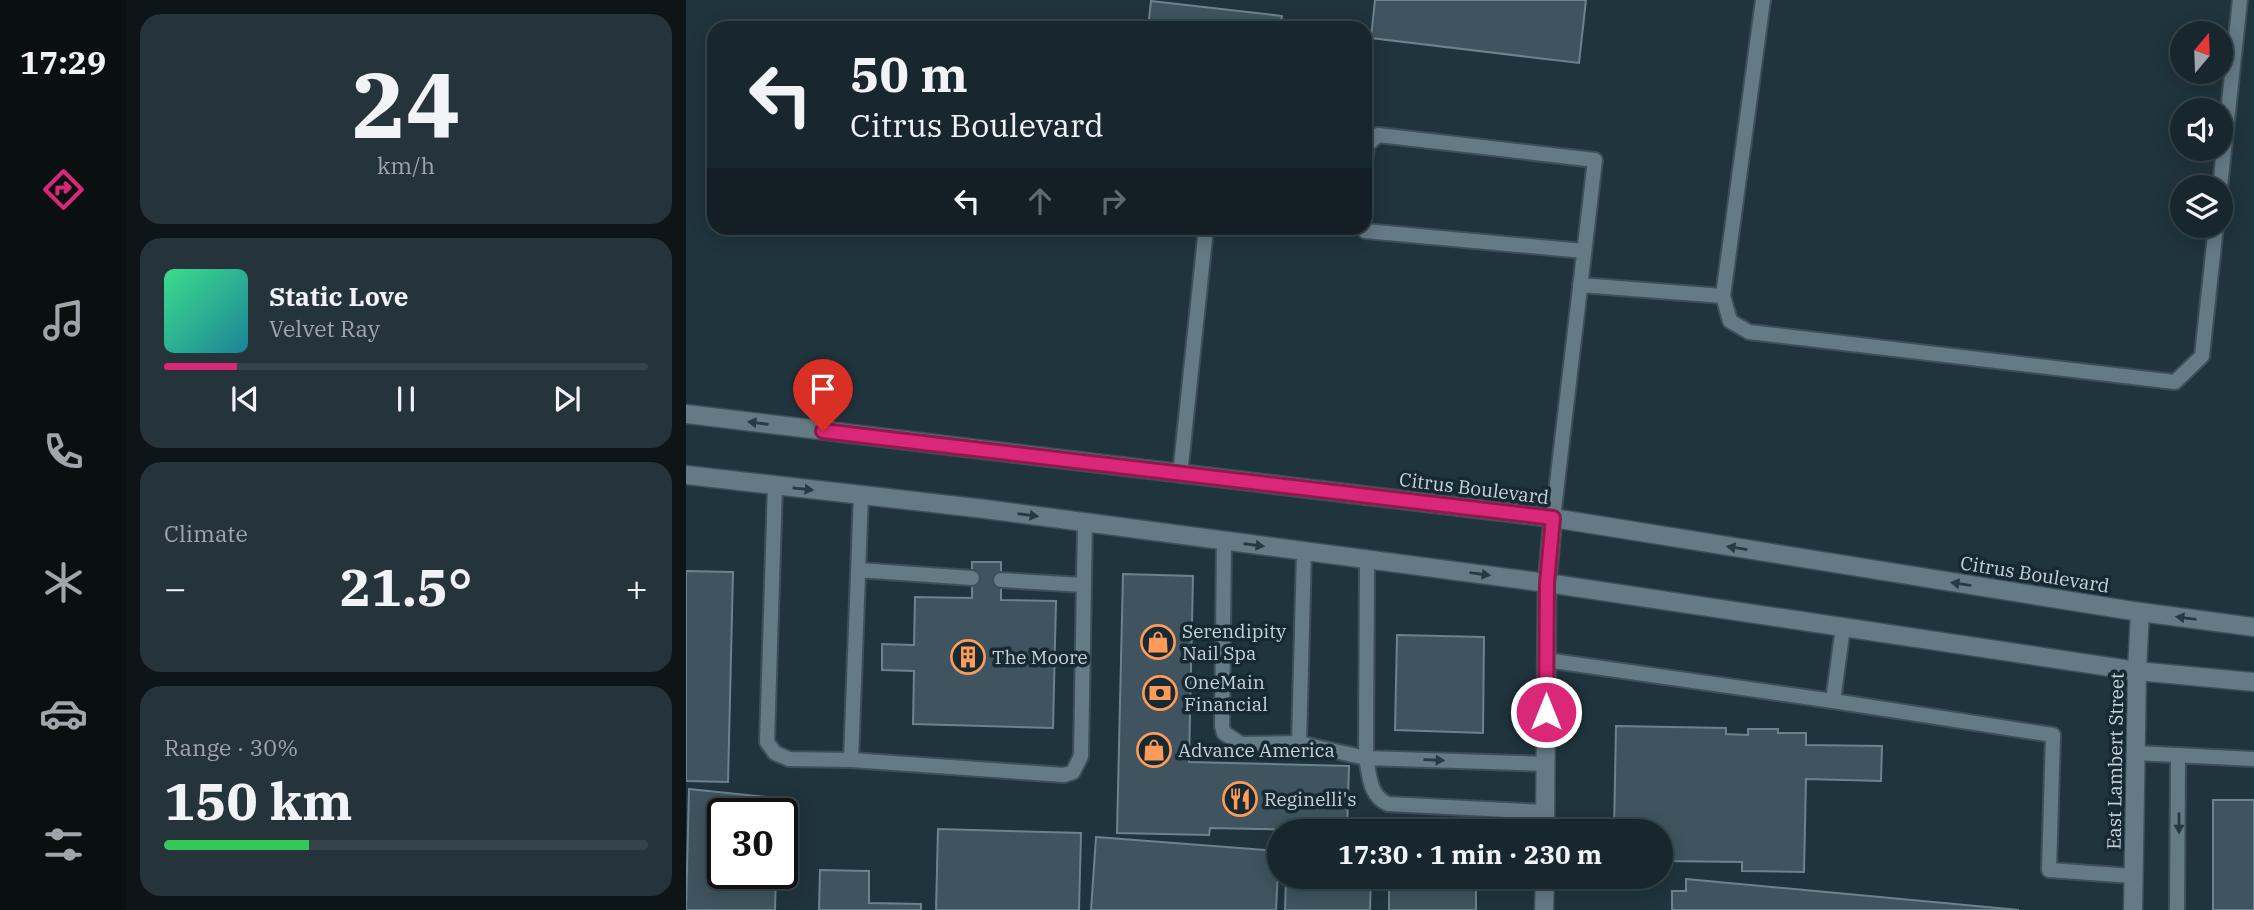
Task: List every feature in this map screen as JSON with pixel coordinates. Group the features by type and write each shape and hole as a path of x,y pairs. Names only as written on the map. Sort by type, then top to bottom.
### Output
{"street":[{"name":"Citrus Boulevard","path":"686,414 1553,518 2140,612 2254,627"},
{"path":"686,475 861,494 1367,559 1547,583 2137,671 2254,682"},
{"path":"1545,819 1547,583 1553,518"},
{"name":"East Lambert Street","path":"2133,910 2140,612"},
{"path":"1544,910 1545,889"}],"lane":[{"path":"1763,0 1723,296 1730,321 1749,332 2175,382 2202,356 2215,238"},
{"path":"2221,175 2240,0"},
{"path":"1372,140 1378,135 1595,160 1553,518"},
{"path":"1372,232 1584,251"},
{"path":"1180,475 1205,235"},
{"path":"1580,285 1723,296"},
{"path":"775,486 767,742 775,753 789,758 1065,775 1073,772 1081,756 1085,522"},
{"path":"851,760 861,494"},
{"path":"1224,541 1224,733 1241,744 1299,743 1366,758 1547,764"},
{"path":"1299,743 1304,551"},
{"path":"1367,559 1366,758 1372,791 1378,799 1388,804 1545,812"},
{"path":"858,570 972,578"},
{"path":"1002,580 1084,585"},
{"path":"1833,701 1843,627"},
{"path":"1546,660 2053,735 2049,870 2133,876"},
{"path":"2136,753 2254,759"},
{"path":"2177,910 2178,755"}],"building":[{"path":"1375,0 1586,0 1579,63 1372,38"},
{"path":"1151,1 1282,16 1281,21 1149,21"},
{"name":"The Moore","path":"972,562 1001,562 1001,600 1056,601 1053,728 913,724 914,671 882,670 882,644 914,645 915,597 972,598"},
{"path":"686,571 733,572 728,782 686,781"},
{"path":"1123,574 1193,576 1189,762 1349,766 1347,819 1267,819 1267,829 1210,828 1209,835 1117,833"},
{"path":"1397,635 1484,637 1483,733 1395,730"},
{"path":"1616,726 1726,728 1726,734 1748,735 1748,729 1778,729 1778,733 1806,733 1806,745 1882,746 1881,781 1806,779 1804,872 1742,871 1742,862 1673,861 1673,819 1614,819"},
{"path":"689,789 777,798 707,798 707,889 776,889 775,910 686,910"},
{"path":"2213,800 2254,800 2254,910 2213,910"},
{"path":"938,829 1081,833 1079,910 936,910"},
{"path":"1096,837 1267,850 1267,889 1277,889 1276,910 1091,910"},
{"path":"820,870 869,871 869,903 921,904 921,910 819,910"},
{"path":"1686,879 2019,910 1672,910 1672,891 1686,891"},
{"path":"1286,889 1371,889 1370,910 1285,910"},
{"path":"1389,889 1476,889 1476,910 1389,910"}],"place":[{"name":"Serendipity Nail Spa","path":"1158,642"},
{"name":"The Moore","path":"968,657"},
{"name":"OneMain Financial","path":"1160,693"},
{"name":"Advance America","path":"1154,750"},
{"name":"Reginelli's","path":"1240,799"}],"route":[{"path":"823,431 1553,518 1547,583 1546,712"}]}
